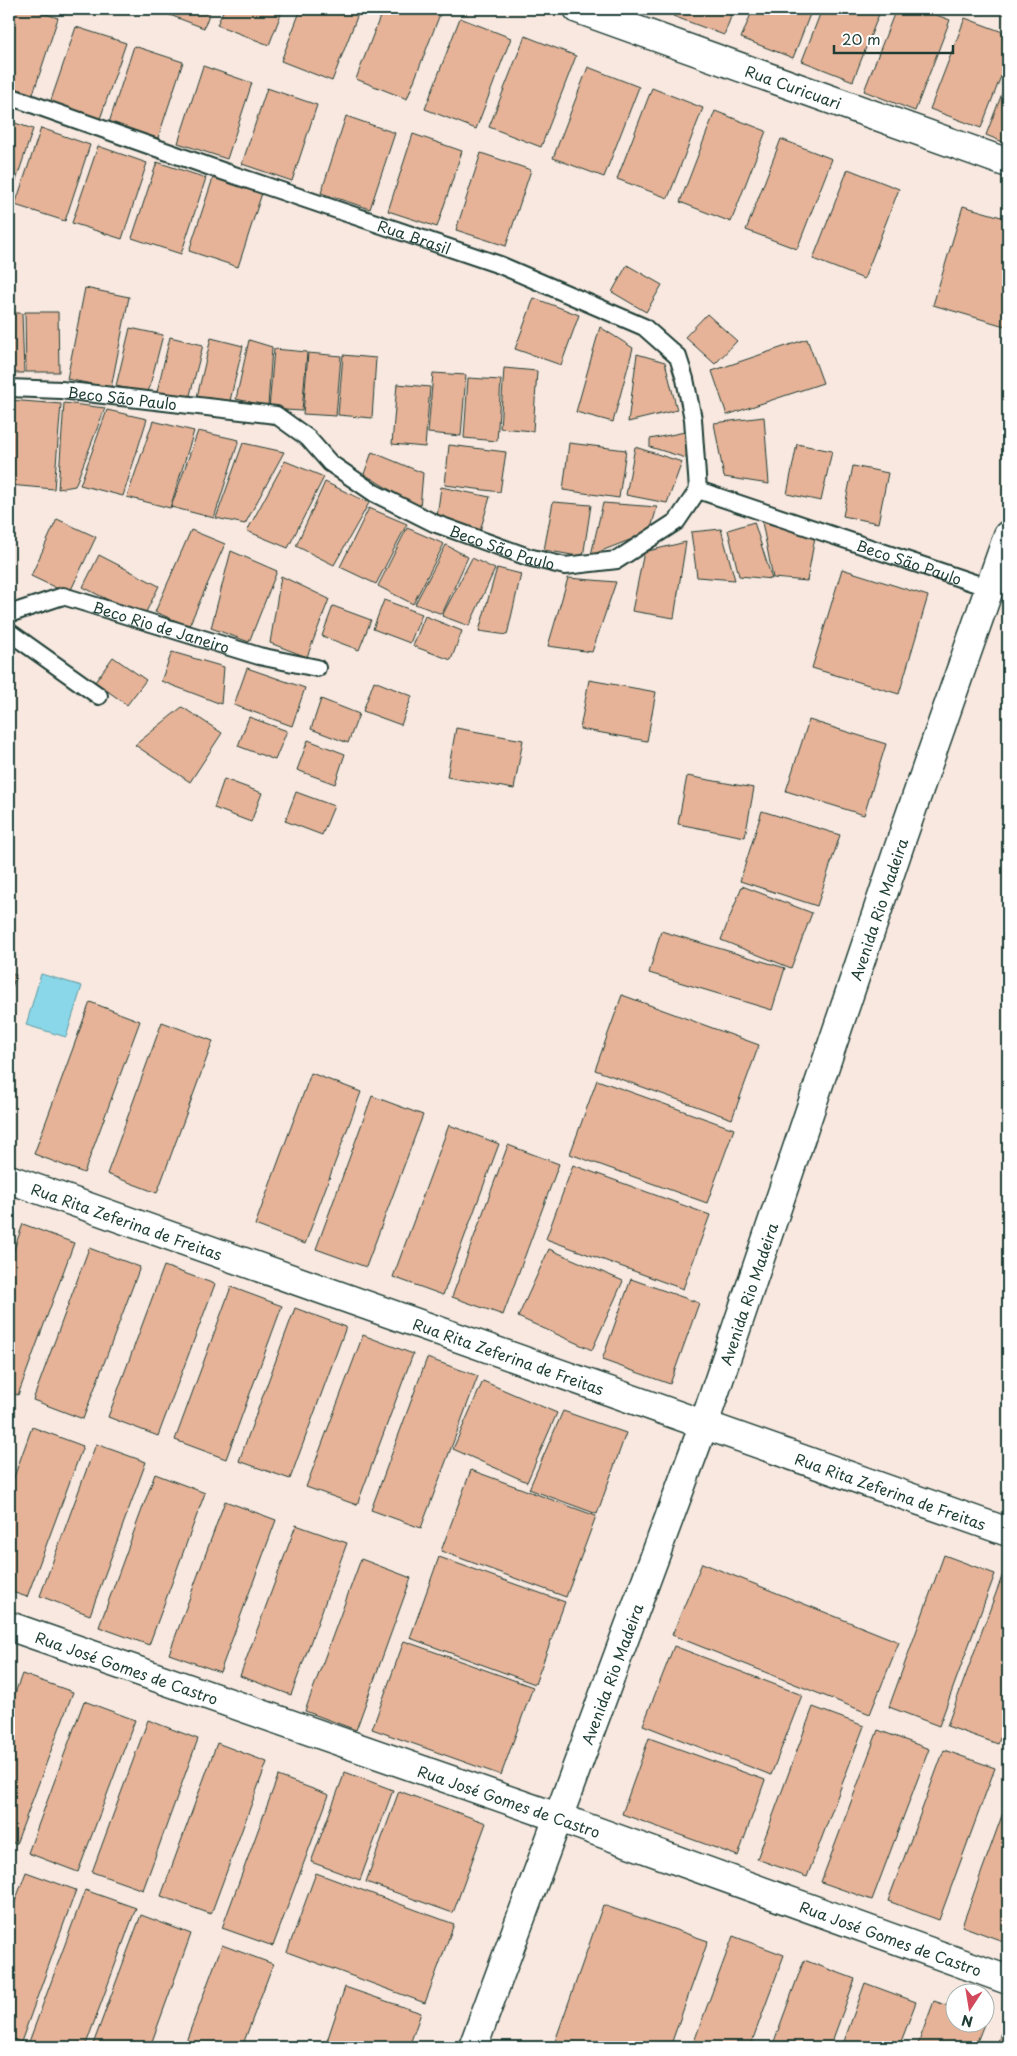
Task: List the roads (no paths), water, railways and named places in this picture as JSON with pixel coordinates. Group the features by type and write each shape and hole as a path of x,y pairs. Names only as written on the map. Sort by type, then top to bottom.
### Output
{"street":[{"name":"Rua Curicuari","path":"578,9 1008,163"},
{"name":"Avenida Rio Madeira","path":"473,2047 704,1424 898,851 1008,534"},
{"name":"Rua Rita Zeferina de Freitas","path":"9,1179 1008,1532"},
{"name":"Rua José Gomes de Castro","path":"9,1626 557,1817 1008,1980"}],"lane":[{"name":"Rua Brasil","path":"9,96 222,172 500,265 644,327 678,357 683,372 693,419 698,490"},
{"name":"Beco São Paulo","path":"9,388 61,390 276,415 308,438 330,463 374,493 434,523 528,557 566,566 618,560 677,521 698,490 989,588"},
{"name":"Beco Rio de Janeiro","path":"9,614 63,596 259,656 317,668"},
{"path":"9,632 99,696"}],"water":[{"path":"41,974 82,986 66,1037 26,1025"}]}
